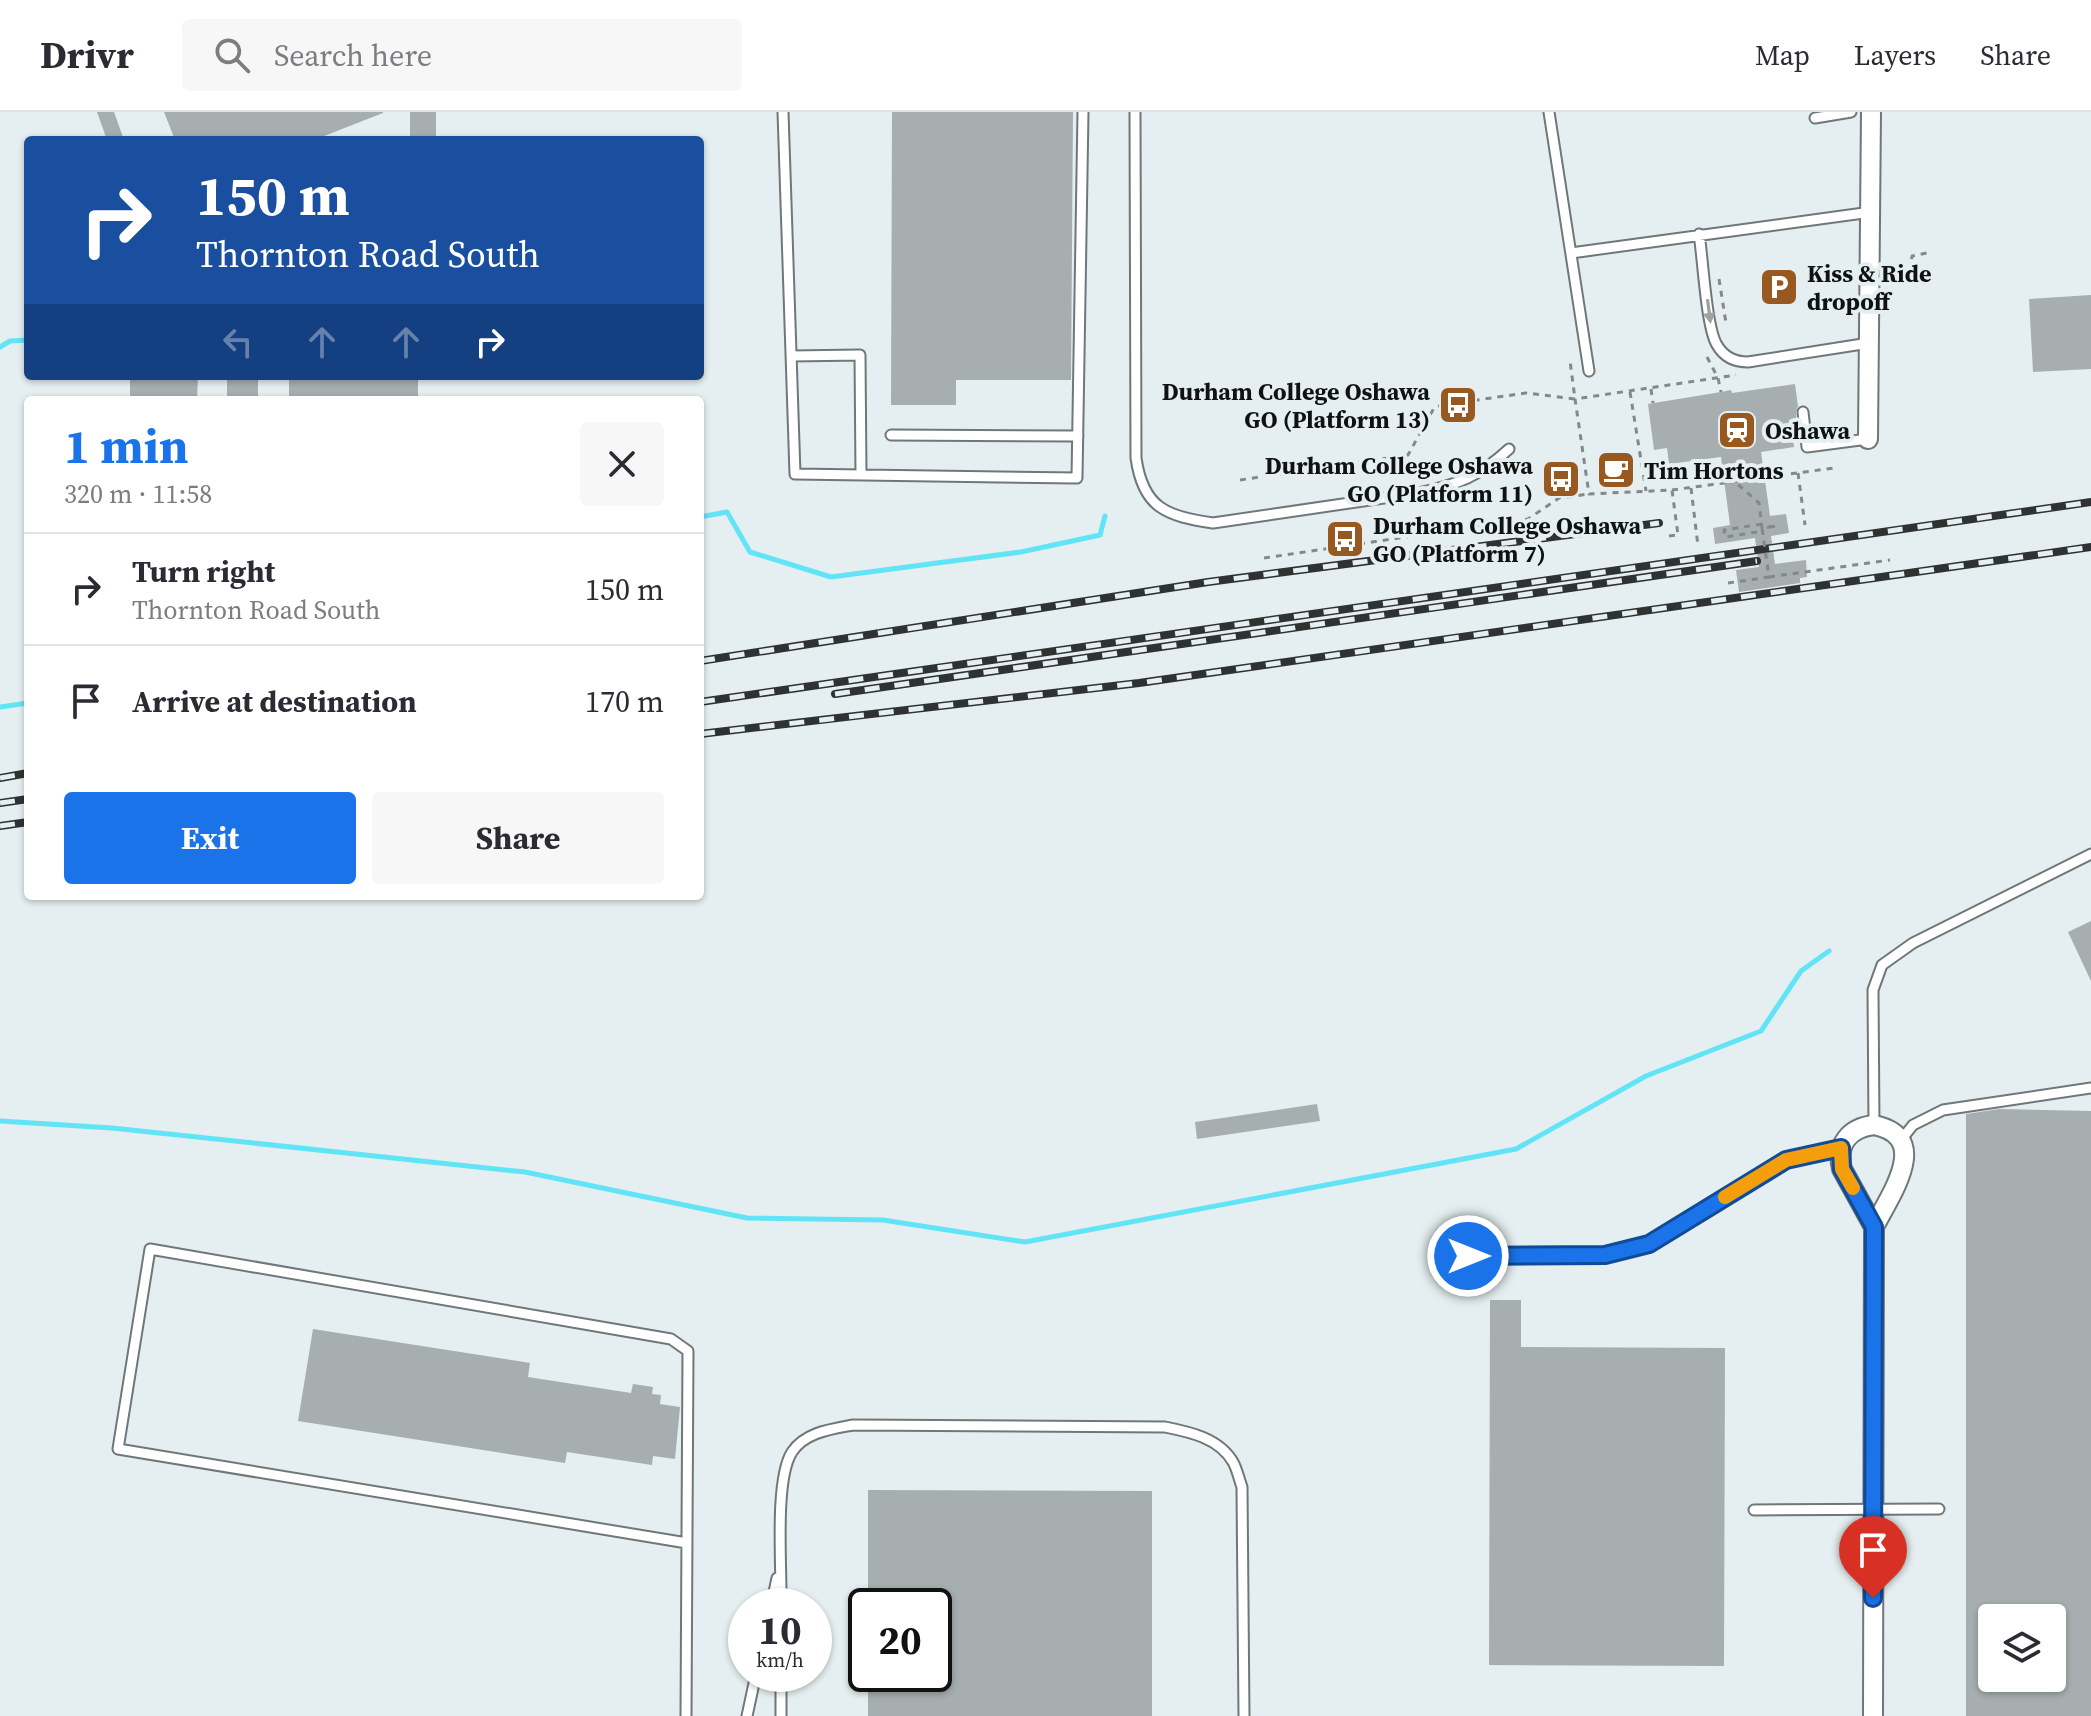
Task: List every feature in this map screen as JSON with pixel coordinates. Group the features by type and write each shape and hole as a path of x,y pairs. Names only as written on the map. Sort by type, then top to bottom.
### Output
{"street":[{"path":"1868,439 1871,112"},
{"path":"1873,1716 1874,1227 1902,1172 1905,1151 1894,1132 1874,1125 1853,1131 1841,1148 1842,1169 1874,1227"}],"lane":[{"path":"783,112 795,474 1077,478 1083,112"},
{"path":"1135,112 1136,458 1139,478 1147,496 1161,510 1186,519 1213,523 1418,493 1448,487 1474,477 1509,449"},
{"path":"1549,112 1589,371"},
{"path":"1815,118 1851,112"},
{"path":"1571,253 1871,212"},
{"path":"1699,234 1712,334 1720,350 1730,359 1748,362 1870,343"},
{"path":"791,356 860,355 861,475"},
{"path":"1803,412 1807,447 1868,439"},
{"path":"891,435 1078,436"},
{"path":"1874,1125 1873,990 1882,965 1913,943 2091,854"},
{"path":"1901,1140 1913,1125 1943,1110 2091,1088"},
{"path":"1468,1256 1605,1255 1649,1244 1786,1160 1841,1148"},
{"path":"686,1716 687,1543 688,1351 671,1339 150,1249 118,1449 687,1543"},
{"path":"781,1588 783,1477 793,1450 817,1432 869,1425 1165,1427 1194,1433 1218,1446 1233,1462 1242,1487 1244,1716"},
{"path":"1754,1510 1939,1509"},
{"path":"775,1588 782,1559"},
{"path":"747,1716 752,1692"},
{"path":"781,1692 781,1716"}],"path":[{"path":"1910,271 1912,256 1931,252"},
{"path":"1718,266 1726,327"},
{"path":"1570,361 1589,494"},
{"path":"1718,378 1721,392"},
{"path":"1651,389 1653,403"},
{"path":"1240,480 1408,455 1434,408 1442,405 1526,393 1575,399 1630,392 1646,491"},
{"path":"1730,463 1734,481 1759,503 1769,577"},
{"path":"1264,558 1528,519 1559,498 1691,488 1834,468"},
{"path":"1797,473 1805,525"},
{"path":"1691,488 1698,546"},
{"path":"1669,536 1678,535 1672,490"},
{"path":"1762,528 1725,537 1724,530 1777,526"},
{"path":"1728,583 1890,560"}],"building":[{"path":"97,112 114,112 123,136 106,136"},
{"path":"164,112 383,112 324,136 173,136"},
{"path":"410,112 436,112 436,136 410,136"},
{"path":"892,112 1073,112 1071,380 956,380 956,405 891,405"},
{"path":"2091,295 2091,369 2033,372 2029,299"},
{"path":"130,380 198,380 197,396 130,396"},
{"path":"227,380 258,380 258,396 227,396"},
{"path":"289,380 418,380 418,396 289,396"},
{"path":"1795,384 1798,406 1797,426 1792,427 1794,447 1761,452 1770,516 1786,514 1789,533 1771,536 1775,564 1806,560 1807,577 1800,578 1800,583 1739,592 1736,570 1759,567 1755,538 1715,544 1713,528 1730,525 1721,457 1669,464 1667,448 1654,450 1648,404 1731,390 1732,393"},
{"path":"2091,921 2091,981 2068,932"},
{"path":"1317,1104 1320,1121 1197,1139 1195,1122"},
{"path":"1999,1109 2091,1111 2091,1716 1966,1716 1966,1114"},
{"path":"1490,1300 1521,1300 1521,1347 1725,1348 1724,1666 1489,1665"},
{"path":"313,1329 530,1363 528,1377 631,1393 633,1384 653,1387 652,1394 661,1395 660,1404 680,1407 675,1459 653,1456 652,1465 567,1452 565,1463 298,1421"},
{"path":"868,1490 1152,1491 1152,1716 868,1716 868,1692 952,1692 952,1588 868,1588"}],"waterway":[{"path":"0,347 10,341 24,340"},
{"path":"704,516 727,512 750,552 831,577 1021,552 1100,535 1105,516"},
{"path":"0,707 24,704"},
{"path":"0,1121 112,1128 525,1172 747,1218 883,1220 1025,1242 1516,1149 1646,1076 1761,1031 1801,971 1829,951"}],"railway":[{"path":"704,701 2091,502"},
{"path":"704,660 1208,582 1659,523"},
{"path":"704,734 1139,683 2091,547"},
{"path":"835,694 1757,561"},
{"path":"0,778 24,774"},
{"path":"0,803 24,800"},
{"path":"0,826 24,823"}],"slow traffic":[{"path":"1725,1197 1786,1160 1841,1148 1839,1158 1842,1169 1853,1188"}],"place":[{"name":"Kiss & Ride dropoff","path":"1779,287"},
{"name":"Durham College Oshawa GO (Platform 13)","path":"1458,405"},
{"name":"Oshawa","path":"1737,430"},
{"name":"Tim Hortons","path":"1616,470"},
{"name":"Durham College Oshawa GO (Platform 11)","path":"1561,479"},
{"name":"Durham College Oshawa GO (Platform 7)","path":"1345,539"}],"route":[{"path":"1468,1256 1605,1255 1649,1244 1786,1160 1841,1148 1839,1158 1842,1169 1874,1227 1873,1598"}]}
